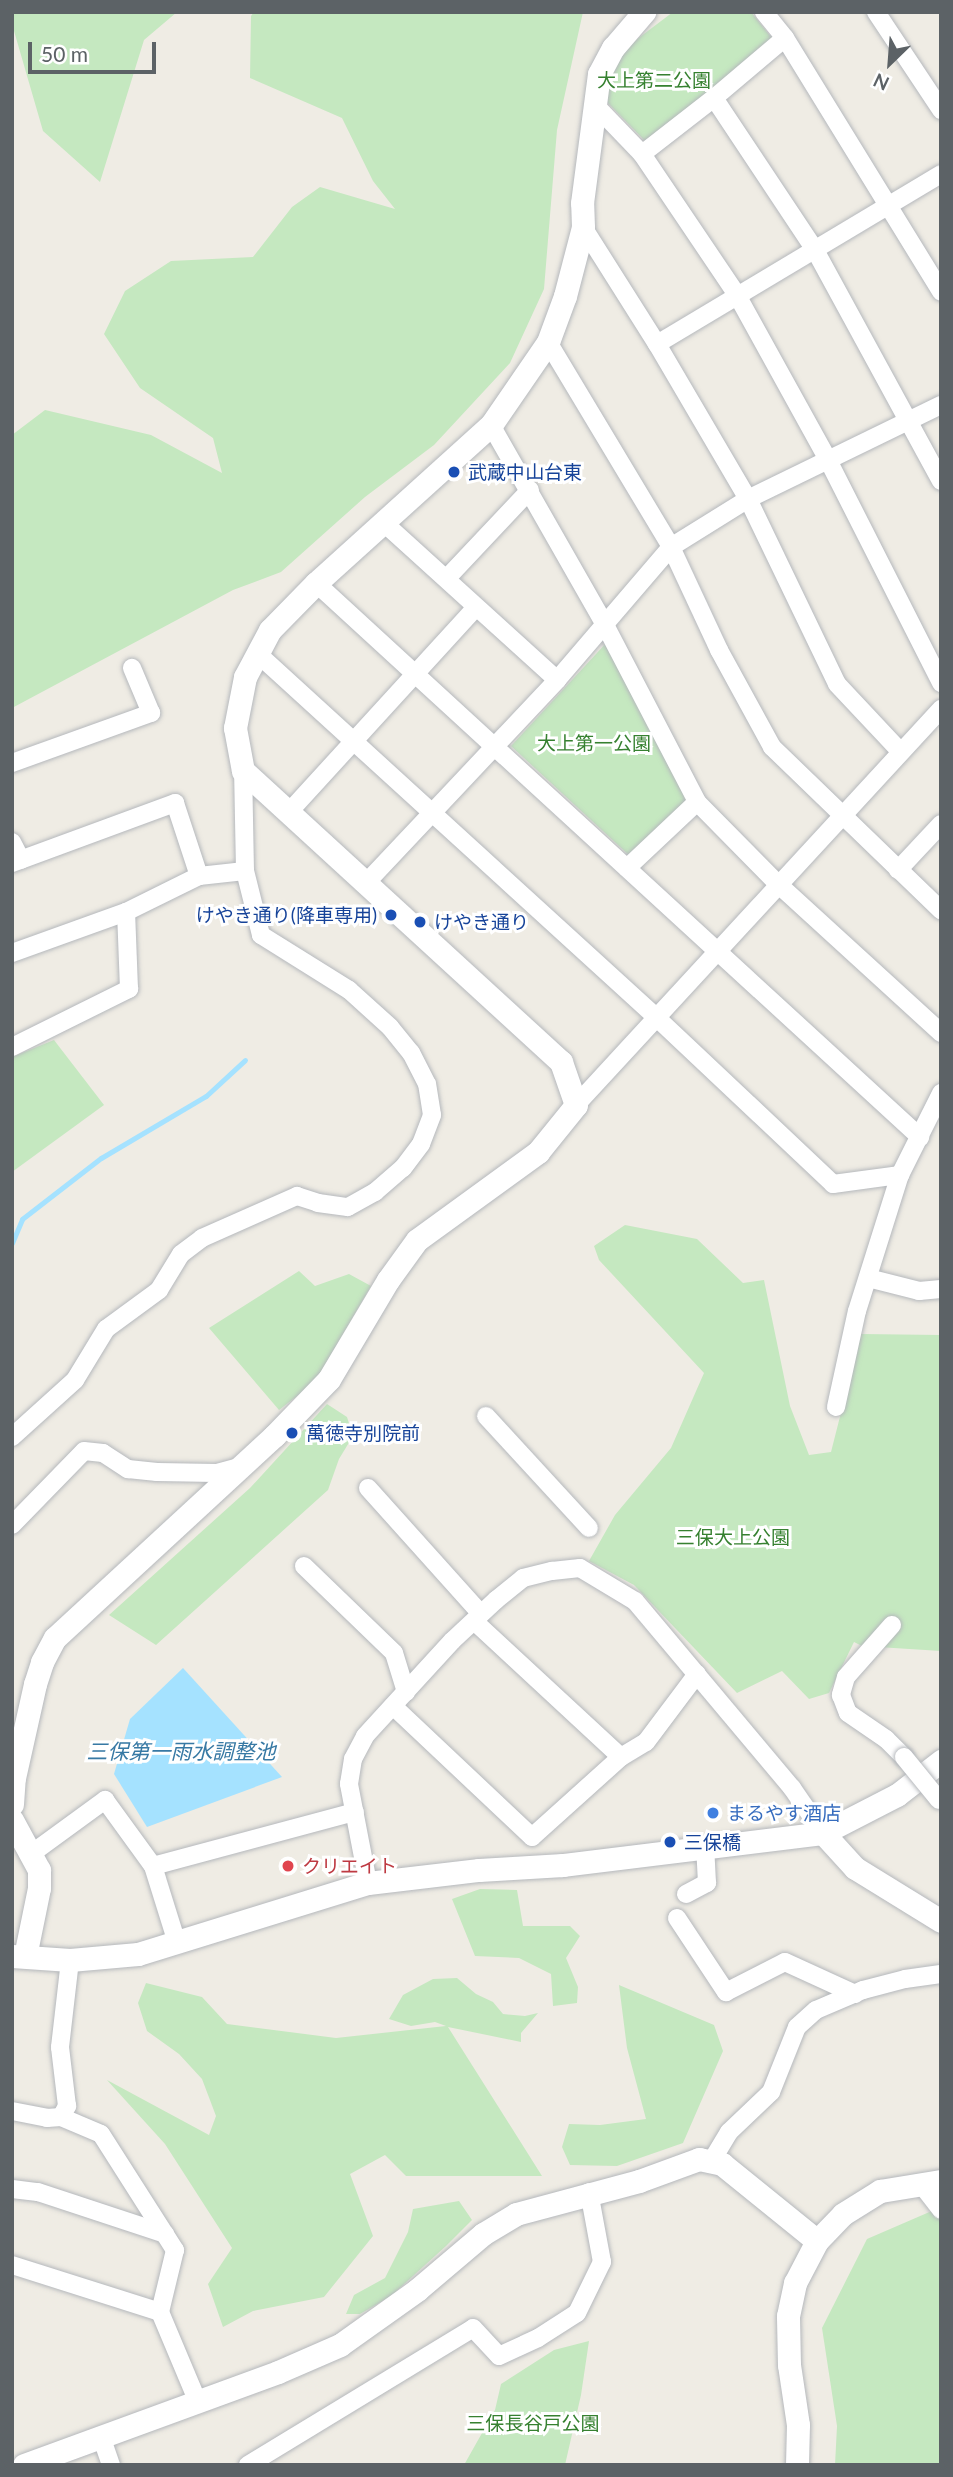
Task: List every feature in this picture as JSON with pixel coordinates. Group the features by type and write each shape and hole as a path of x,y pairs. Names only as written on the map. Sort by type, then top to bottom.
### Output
{"street":[{"path":"12,1437 75,1380 106,1329 159,1290 181,1254 202,1238 297,1195 318,1203 348,1207 375,1192 403,1168 421,1144 432,1115 427,1084 411,1053 390,1027 349,990 261,935 245,871 243,771 234,728 245,677 270,630 316,583 491,425 548,342 565,296 583,227 582,203 600,74 613,48 644,12"},
{"path":"764,12 785,38 941,292"},
{"path":"876,12 941,110"},
{"path":"642,154 714,99 785,38"},
{"path":"714,99 815,250 941,481"},
{"path":"595,105 642,154 737,296 829,462 941,683"},
{"path":"657,344 941,174"},
{"path":"583,227 657,344 748,499 837,684 900,751"},
{"path":"548,342 671,547 724,660 772,747 842,818 941,910"},
{"path":"366,883 557,680 671,547 748,499 829,462 941,405"},
{"path":"491,425 604,623 697,802 778,884 941,1032"},
{"path":"447,579 530,490"},
{"path":"383,522 557,680"},
{"path":"316,583 920,1137"},
{"path":"289,812 476,607"},
{"path":"258,654 657,1018 833,1184 900,1175"},
{"path":"12,764 151,713 132,668"},
{"path":"12,1804 14,1778 35,1684 42,1662 55,1638 240,1467 329,1379 388,1280 417,1240 538,1152 576,1105 941,709"},
{"path":"243,771 561,1062 576,1105"},
{"path":"627,868 697,802"},
{"path":"12,842 17,862 175,803 199,876"},
{"path":"898,870 941,824"},
{"path":"12,953 126,912 199,876 245,871"},
{"path":"12,1047 129,989 126,912"},
{"path":"836,1407 857,1311 900,1175 941,1094"},
{"path":"868,1278 919,1291 941,1289"},
{"path":"486,1416 589,1528"},
{"path":"12,1525 84,1451 103,1453 128,1469 217,1473 240,1467"},
{"path":"368,1488 478,1617 621,1757"},
{"path":"304,1566 394,1653 406,1692"},
{"path":"368,1884 349,1784 353,1759 365,1736 478,1617 523,1578 580,1569 635,1601 792,1788 823,1833 855,1868 941,1921"},
{"path":"892,1625 846,1677 842,1695 848,1713 886,1739 940,1801"},
{"path":"393,1706 532,1837 621,1757 646,1742 697,1674"},
{"path":"12,1820 39,1870 39,1888 19,1956 70,1960 138,1954 368,1884 479,1870 563,1865 823,1833 897,1795 941,1761"},
{"path":"31,1854 105,1800 153,1866 177,1943"},
{"path":"153,1866 355,1812"},
{"path":"686,1894 707,1882 705,1846"},
{"path":"677,1918 726,1992 785,1962 855,1994"},
{"path":"61,2117 68,2106 60,2047 70,1960"},
{"path":"711,2162 729,2132 771,2092 797,2027 816,2010 855,1994 905,1979 941,1974"},
{"path":"12,2111 47,2118 61,2117 101,2134 176,2250 160,2312 197,2400"},
{"path":"24,2465 278,2372 340,2344 417,2290 483,2234 516,2214 589,2192 639,2181 699,2159 722,2164 817,2241"},
{"path":"797,2465 798,2425 789,2365 788,2316 795,2283 817,2241 843,2214 880,2191 931,2182 941,2210"},
{"path":"12,2189 38,2192 165,2234"},
{"path":"248,2465 473,2328 499,2356 538,2338 578,2312 602,2262 589,2192"},
{"path":"12,2265 160,2312"},
{"path":"100,2436 111,2465"}],"green space":[{"path":"12,12 177,12 144,40 100,182 43,131 12,24"},
{"path":"254,12 583,12 557,130 544,289 510,363 434,445 365,497 281,572 233,590 12,708 12,435 45,410 151,435 222,473 213,438 140,388 104,334 125,291 171,261 253,257 292,207 320,187 395,209 373,181 342,118 250,78 251,16"},
{"name":"大上第二公園","path":"673,12 751,12 775,42 645,141 604,99 608,78 620,52"},
{"name":"大上第一公園","path":"608,641 689,799 632,858 511,746"},
{"path":"54,1040 104,1105 12,1172 12,1057"},
{"name":"三保大上公園","path":"625,1225 697,1239 743,1283 764,1280 790,1406 809,1455 831,1452 861,1334 941,1335 941,1651 862,1646 854,1642 829,1693 809,1699 782,1671 737,1693 634,1585 589,1561 615,1515 671,1448 704,1373 599,1260 594,1246"},
{"path":"299,1271 315,1286 349,1274 371,1286 315,1382 279,1410 209,1328"},
{"path":"327,1404 347,1417 353,1436 339,1459 328,1490 156,1645 109,1615 250,1488"},
{"path":"480,1889 517,1890 523,1926 570,1926 580,1936 566,1958 578,1987 577,2003 553,2006 551,1974 519,1958 475,1956 452,1899"},
{"path":"457,1978 476,1994 493,2002 503,2014 525,2016 538,2013 521,2033 521,2042 448,2027 542,2176 406,2176 385,2155 350,2174 373,2236 324,2297 253,2311 223,2327 208,2284 232,2248 165,2144 107,2080 209,2135 216,2116 202,2079 179,2054 147,2031 138,2003 146,1983 202,1997 227,2024 336,2038 446,2026 435,2022 411,2026 389,2019 403,1995 433,1979"},
{"path":"619,1985 714,2025 723,2051 683,2143 617,2166 570,2165 562,2147 569,2124 600,2125 646,2119 627,2048"},
{"path":"459,2201 472,2220 446,2246 391,2296 360,2314 346,2314 354,2295 385,2278 408,2232 413,2209"},
{"path":"941,2207 941,2465 835,2465 837,2426 822,2328 867,2239"},
{"name":"三保長谷戸公園","path":"589,2341 581,2395 565,2465 464,2465 495,2410 501,2384 554,2350"}],"water":[{"name":"三保第一雨水調整池","path":"183,1668 282,1777 147,1827 114,1774 130,1719"}],"waterway":[{"path":"12,1243 22,1219 101,1158 206,1096 245,1060"}],"place":[{"name":"武蔵中山台東","path":"454,472"},
{"name":"けやき通り(降車専用)","path":"391,915"},
{"name":"けやき通り","path":"420,922"},
{"name":"萬徳寺別院前","path":"292,1433"},
{"name":"まるやす酒店","path":"713,1813"},
{"name":"三保橋","path":"670,1842"},
{"name":"クリエイト","path":"288,1866"}]}
